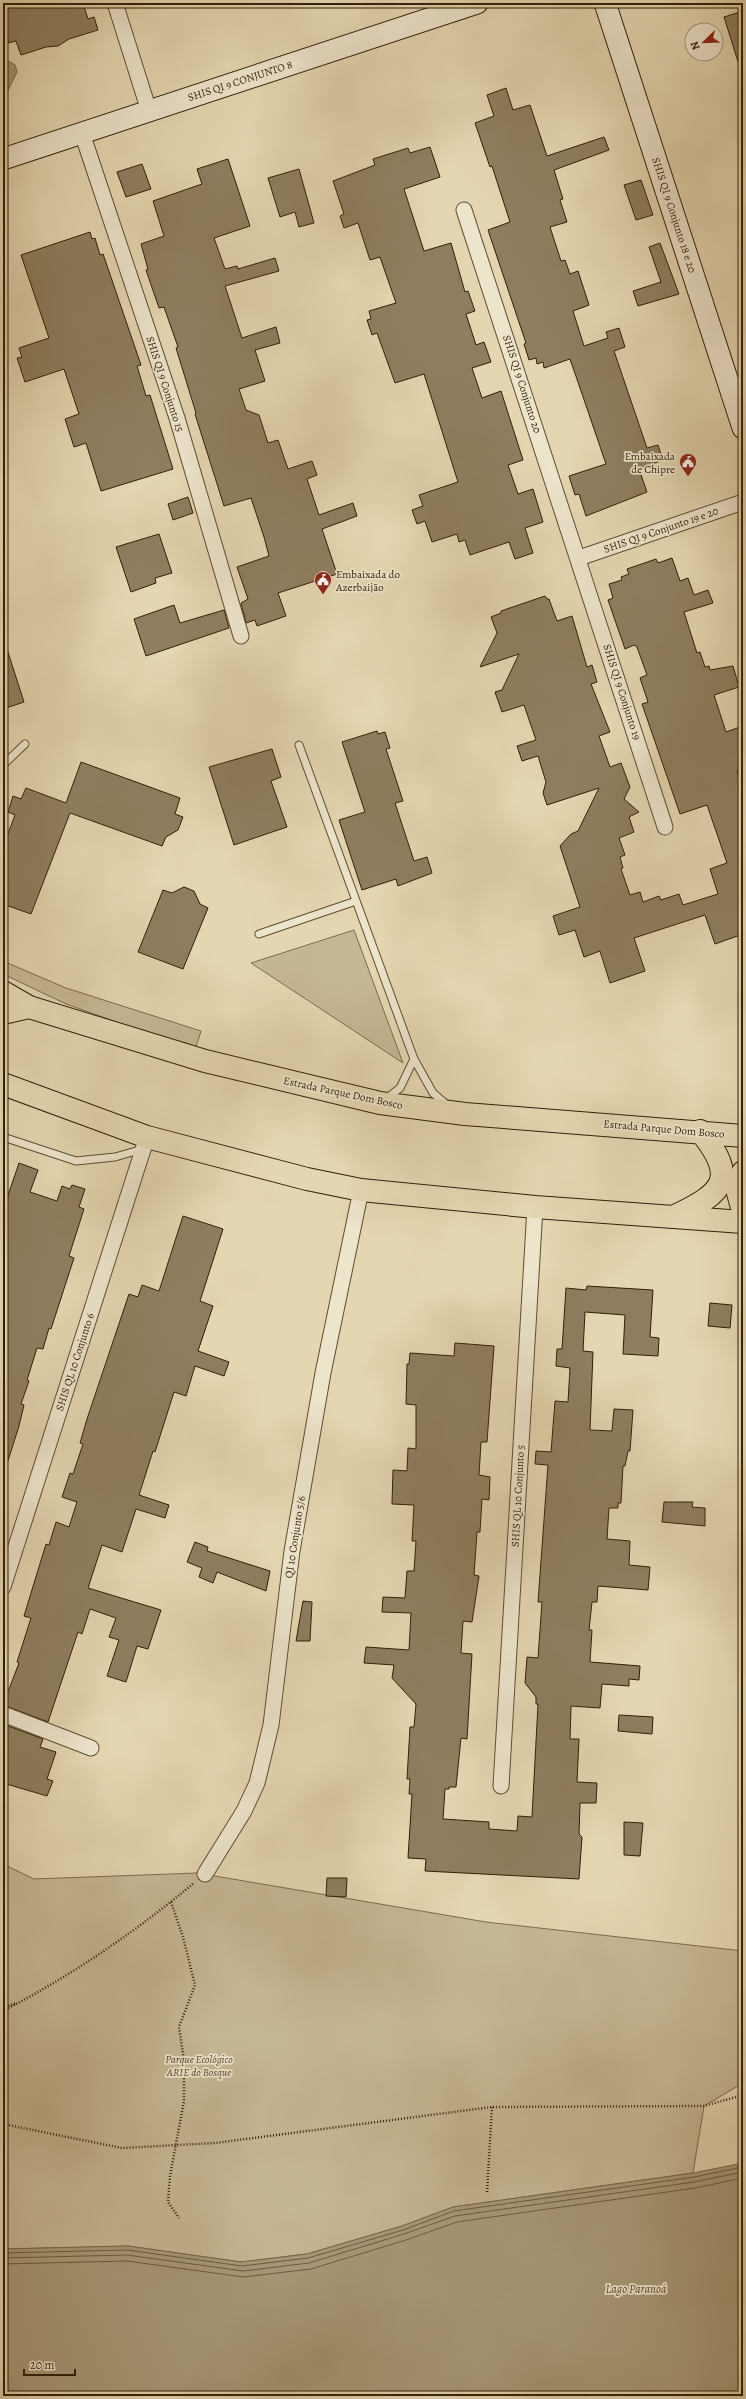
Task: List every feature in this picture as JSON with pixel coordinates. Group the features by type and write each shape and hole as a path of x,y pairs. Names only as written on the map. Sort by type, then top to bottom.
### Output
{"main road":[{"name":"Estrada Parque Dom Bosco","path":"3,992 29,1007 205,1061 380,1103 465,1114 700,1131 743,1136"},
{"path":"3,1013 29,1007"},
{"path":"3,1084 145,1143 361,1190 535,1207 743,1222"},
{"path":"675,1216 705,1202 716,1191 721,1179 720,1165 714,1148 700,1131"},
{"path":"743,1172 738,1193 743,1211"}],"street":[{"path":"115,3 149,111"},
{"name":"SHIS QI 9 Conjunto 18 e 20","path":"606,3 743,428"},
{"name":"SHIS QI 9 CONJUNTO 8","path":"3,159 82,134 469,4"},
{"name":"SHIS QI 9 Conjunto 15","path":"82,134 177,418 241,636"},
{"name":"SHIS QI 9 Conjunto 20","path":"464,210 579,558"},
{"name":"SHIS QI 9 Conjunto 19 e 20","path":"579,558 743,502"},
{"name":"SHIS QI 9 Conjunto 19","path":"579,558 666,827"},
{"name":"SHIS QL 10 Conjunto 6","path":"3,1587 145,1143"},
{"name":"QI 10 Conjunto 5/6","path":"205,1874 244,1812 256,1783 271,1725 292,1551 323,1373 361,1190"},
{"name":"SHIS QL 10 Conjunto 5","path":"500,1786 535,1207"},
{"path":"3,1714 91,1748"}],"lane":[{"path":"3,765 25,744"},
{"path":"299,745 414,1059 433,1093 443,1103 465,1114"},
{"path":"259,934 356,901"},
{"path":"380,1103 400,1088 414,1059"},
{"path":"3,1136 76,1161 115,1157 145,1143"}],"path":[{"path":"3,2009 30,1997 120,1940 205,1874"},
{"path":"170,1902 183,1937 195,1985 179,2027 184,2060 184,2101 168,2202 179,2218"},
{"path":"3,2124 122,2148 214,2143 492,2107 704,2106 743,2095"},
{"path":"487,2192 492,2107"}],"green space":[{"path":"354,930 403,1063 251,963"},
{"path":"3,961 66,988 201,1031 195,1050 66,1004 3,974"},
{"name":"Parque Ecológico ARIE do Bosque","path":"3,1864 34,1879 197,1873 486,1922 743,1951 743,2083 704,2106 693,2173 453,2207 402,2226 307,2254 241,2262 128,2246 3,2249"}],"water":[{"path":"3,50 8,61 15,65 17,72 7,92 3,95"},
{"name":"Lago Paranoá","path":"743,2163 743,2396 3,2396 3,2249 128,2246 241,2262 307,2254 402,2226 453,2207 693,2173"}],"building":[{"path":"3,3 83,3 88,19 94,17 98,30 69,39 58,46 46,47 21,55 16,41 8,43 8,40 3,42"},
{"path":"743,11 743,68 740,68 724,17"},
{"path":"506,88 513,110 530,105 547,156 604,137 609,150 554,170 563,199 560,200 567,222 550,227 561,261 565,260 570,274 578,271 589,305 573,311 584,346 608,338 606,332 619,328 625,347 614,351 647,448 658,445 663,460 639,469 647,492 586,516 579,494 575,495 569,476 606,464 579,385 570,359 544,368 543,362 537,364 536,358 529,360 524,344 526,343 488,230 510,222 492,166 490,167 475,123 494,116 487,95"},
{"path":"430,147 440,177 404,189 424,251 451,243 465,292 468,291 475,311 466,314 476,345 484,342 491,362 472,368 482,398 501,391 523,460 508,465 518,494 533,489 543,522 525,528 533,553 515,559 509,542 470,555 465,540 459,542 457,534 432,542 425,521 417,524 412,510 423,506 419,495 458,482 424,374 395,383 377,333 372,335 367,320 371,319 369,311 396,303 380,257 370,260 358,223 344,228 340,216 344,214 333,181 375,165 373,159 408,148 410,153"},
{"path":"228,159 250,226 214,238 225,269 237,266 238,269 275,258 279,271 225,286 242,338 276,327 280,343 255,350 265,381 239,389 246,410 259,415 268,443 278,440 288,469 312,461 317,475 307,479 319,515 353,503 357,516 322,529 337,574 278,593 286,616 257,626 255,620 246,623 241,603 248,599 237,567 269,556 264,537 251,498 224,506 195,414 196,413 176,348 178,347 164,307 159,308 146,270 148,269 141,244 164,236 153,201 202,184 197,169"},
{"path":"142,164 151,189 126,197 117,172"},
{"path":"299,169 314,223 299,227 295,212 280,217 268,178"},
{"path":"641,180 653,215 636,220 624,185"},
{"path":"90,232 92,239 95,238 100,255 103,254 141,365 137,366 146,396 150,395 173,469 101,491 86,443 74,447 65,419 79,414 64,369 25,382 17,358 22,357 19,348 49,338 21,255"},
{"path":"660,243 679,294 638,306 633,291 661,282 649,247"},
{"path":"188,497 193,513 173,520 168,504"},
{"path":"159,534 172,573 155,578 156,583 131,592 116,547"},
{"path":"672,558 680,581 688,578 694,595 708,590 713,603 684,612 697,653 700,652 705,667 709,666 710,670 733,666 739,687 714,695 726,732 743,726 743,769 737,771 743,790 743,934 715,944 705,915 634,938 645,971 610,983 600,951 584,957 575,930 559,935 553,916 580,907 560,846 571,834 578,831 599,788 547,805 543,793 546,782 538,756 522,761 517,746 536,740 524,705 502,712 495,692 502,690 519,654 480,667 497,633 491,617 501,613 501,611 545,596 549,599 557,621 572,616 587,667 592,665 597,682 591,684 610,732 599,736 610,767 621,763 630,787 624,799 639,812 629,817 634,832 619,838 625,855 620,857 623,868 621,869 630,895 640,892 643,902 659,896 661,900 679,894 683,905 718,894 710,869 727,863 707,805 680,814 642,704 648,702 640,678 647,675 637,647 634,645 625,649 608,600 613,598 609,584 622,580 621,577 629,574 627,569 656,559 658,563"},
{"path":"174,605 180,623 224,610 229,628 146,656 134,619"},
{"path":"6,646 24,702 6,708 5,705 3,706 3,647"},
{"path":"377,731 378,734 385,732 390,748 386,749 403,801 395,803 414,861 427,857 432,873 398,886 396,879 362,890 339,820 365,812 342,742"},
{"path":"272,749 281,777 271,781 287,827 234,845 209,767"},
{"path":"81,762 180,798 175,814 183,817 178,830 166,837 162,846 70,813 31,914 3,904 3,847 15,815 8,812 13,796 21,799 26,788 66,803"},
{"path":"184,887 194,891 200,904 208,908 183,969 138,952 163,890 172,893"},
{"path":"19,1163 38,1170 30,1192 57,1201 62,1186 70,1189 72,1185 85,1189 79,1207 84,1209 69,1256 74,1258 43,1349 37,1348 27,1380 29,1381 21,1404 24,1405 19,1426 6,1467 3,1466 3,1210"},
{"path":"183,1216 223,1229 200,1301 213,1306 198,1351 229,1362 224,1376 195,1366 186,1396 174,1392 155,1452 153,1451 139,1495 169,1505 165,1518 136,1509 122,1552 102,1545 88,1588 161,1610 148,1649 137,1646 126,1682 107,1676 119,1640 109,1637 116,1618 90,1609 82,1634 78,1632 48,1722 3,1705 19,1663 17,1662 31,1618 24,1616 46,1544 49,1545 56,1522 69,1527 77,1502 62,1497 70,1473 73,1474 83,1444 80,1443 87,1419 129,1294 138,1297 142,1285 159,1291"},
{"path":"587,1286 653,1290 650,1337 659,1338 658,1356 623,1354 625,1315 585,1312 583,1351 593,1352 590,1430 612,1431 614,1409 633,1410 630,1451 628,1451 625,1466 623,1466 621,1503 618,1503 618,1508 609,1508 607,1539 630,1541 629,1565 650,1567 648,1590 598,1586 597,1602 592,1602 589,1630 592,1630 590,1662 640,1666 639,1680 629,1679 629,1686 602,1684 600,1708 571,1706 570,1739 579,1739 577,1782 597,1783 596,1803 580,1803 579,1834 582,1837 579,1879 425,1871 426,1859 408,1858 412,1794 409,1794 410,1779 407,1779 410,1727 414,1727 416,1704 392,1678 394,1665 364,1663 366,1647 409,1650 411,1613 382,1612 383,1597 405,1598 407,1571 414,1571 416,1541 412,1541 414,1505 392,1504 393,1470 407,1471 408,1448 416,1449 416,1405 406,1404 407,1364 409,1364 410,1353 454,1356 455,1343 494,1346 487,1442 481,1442 479,1475 490,1477 489,1500 482,1499 480,1532 477,1532 474,1575 479,1576 472,1622 463,1621 461,1653 472,1654 467,1739 461,1738 456,1787 449,1787 449,1789 445,1789 443,1819 489,1822 489,1829 517,1831 518,1816 532,1817 538,1704 536,1704 536,1697 525,1683 527,1657 538,1658 542,1602 538,1602 548,1465 535,1464 536,1451 551,1452 555,1401 568,1402 570,1368 556,1366 557,1349 562,1349 566,1288 586,1290"},
{"path":"710,1303 732,1305 730,1328 708,1326"},
{"path":"664,1502 693,1502 692,1507 705,1508 705,1526 662,1522"},
{"path":"195,1542 208,1547 207,1551 270,1571 266,1591 217,1572 213,1583 199,1577 202,1568 187,1562"},
{"path":"303,1601 312,1602 310,1641 296,1641"},
{"path":"619,1715 653,1717 652,1734 618,1731"},
{"path":"3,1724 43,1739 40,1747 56,1752 47,1779 53,1781 47,1796 3,1783"},
{"path":"624,1822 643,1823 640,1856 624,1855"},
{"path":"327,1878 347,1878 346,1897 326,1896"}],"place":[{"name":"Embaixada de Chipre","path":"688,477"},
{"name":"Embaixada do Azerbaijão","path":"323,595"}]}
